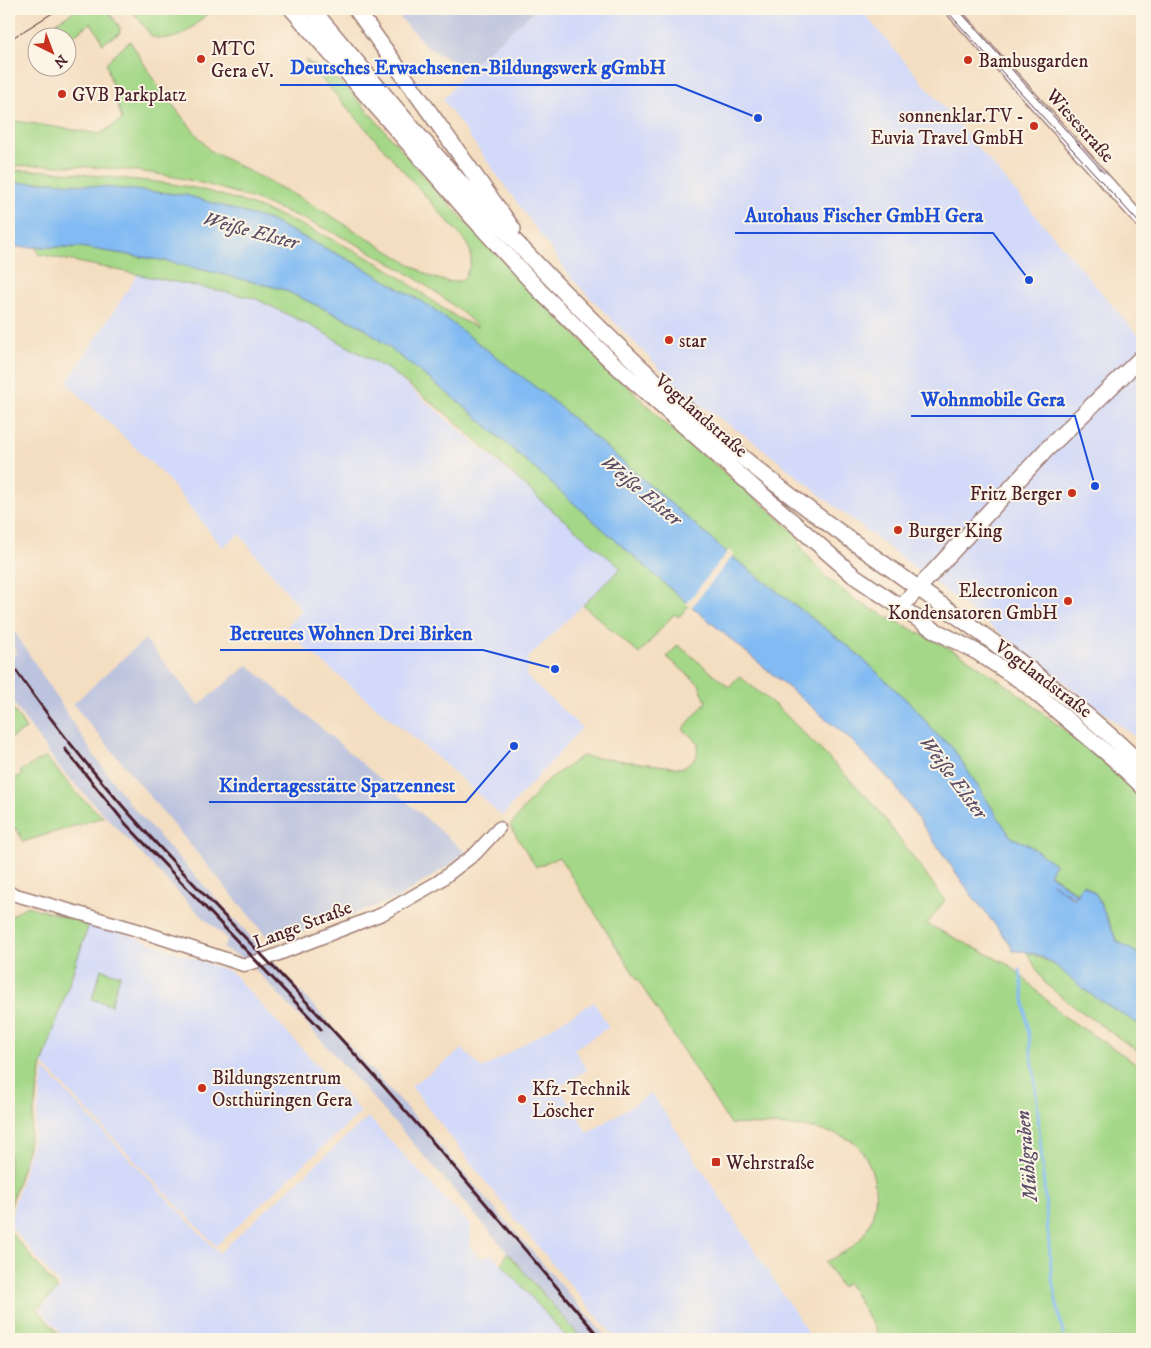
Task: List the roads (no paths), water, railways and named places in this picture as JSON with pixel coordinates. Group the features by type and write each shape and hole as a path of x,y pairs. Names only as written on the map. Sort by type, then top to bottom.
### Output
{"main road":[{"name":"Vogtlandstraße","path":"292,9 474,219 540,291 599,349 840,563 900,608 934,630 977,652 1024,683 1114,759 1142,786"},
{"name":"Vogtlandstraße","path":"312,9 484,208 534,262 651,378 747,462 916,588 1034,672 1077,706 1142,765"},
{"path":"356,9 497,205 534,262"},
{"path":"900,608 916,588 1046,450 1142,357"}],"street":[{"name":"Wiesestraße","path":"951,9 1142,222"},
{"name":"Lange Straße","path":"9,892 134,929 244,965 266,959 382,914 438,882 476,853 499,828"}],"water":[{"name":"Weiße Elster","path":"53,182 186,195 269,220 359,265 431,307 547,396 730,555 853,650 917,710 935,733 952,747 1011,837 1027,844 1055,864 1049,874 1076,893 1074,897 1052,883 1074,899 1077,894 1079,895 1078,892 1083,884 1096,894 1117,941 1142,956 1142,1026 1089,993 1054,964 1035,954 1024,951 1012,951 1011,945 971,894 893,783 851,740 665,584 466,408 363,327 282,289 166,261 80,247 9,247 9,183"}],"waterway":[{"name":"Mühlgraben","path":"1020,970 1035,1080 1052,1280 1064,1339"}],"tram line":[{"path":"9,40 59,9"},
{"path":"945,9 1142,226"},
{"path":"958,9 1104,173"}],"railway":[{"path":"9,660 42,707 78,753 154,842 315,1011 388,1092 601,1339"},
{"path":"65,749 125,823 321,1029"}],"place":[{"name":"MTC Gera eV.","path":"201,59"},
{"name":"Bambusgarden","path":"968,60"},
{"name":"GVB Parkplatz","path":"62,94"},
{"name":"Deutsches Erwachsenen-Bildungswerk gGmbH","path":"758,118"},
{"name":"sonnenklar.TV - Euvia Travel GmbH","path":"1034,126"},
{"name":"Autohaus Fischer GmbH Gera","path":"1029,280"},
{"name":"star","path":"669,340"},
{"name":"Wohnmobile Gera","path":"1095,486"},
{"name":"Fritz Berger","path":"1072,493"},
{"name":"Burger King","path":"898,530"},
{"name":"Electronicon Kondensatoren GmbH","path":"1068,601"},
{"name":"Betreutes Wohnen Drei Birken","path":"555,669"},
{"name":"Kindertagesstätte Spatzennest","path":"514,746"},
{"name":"Bildungszentrum Ostthüringen Gera","path":"202,1088"},
{"name":"Kfz-Technik Löscher","path":"522,1099"},
{"name":"Wehrstraße","path":"716,1162"}]}
